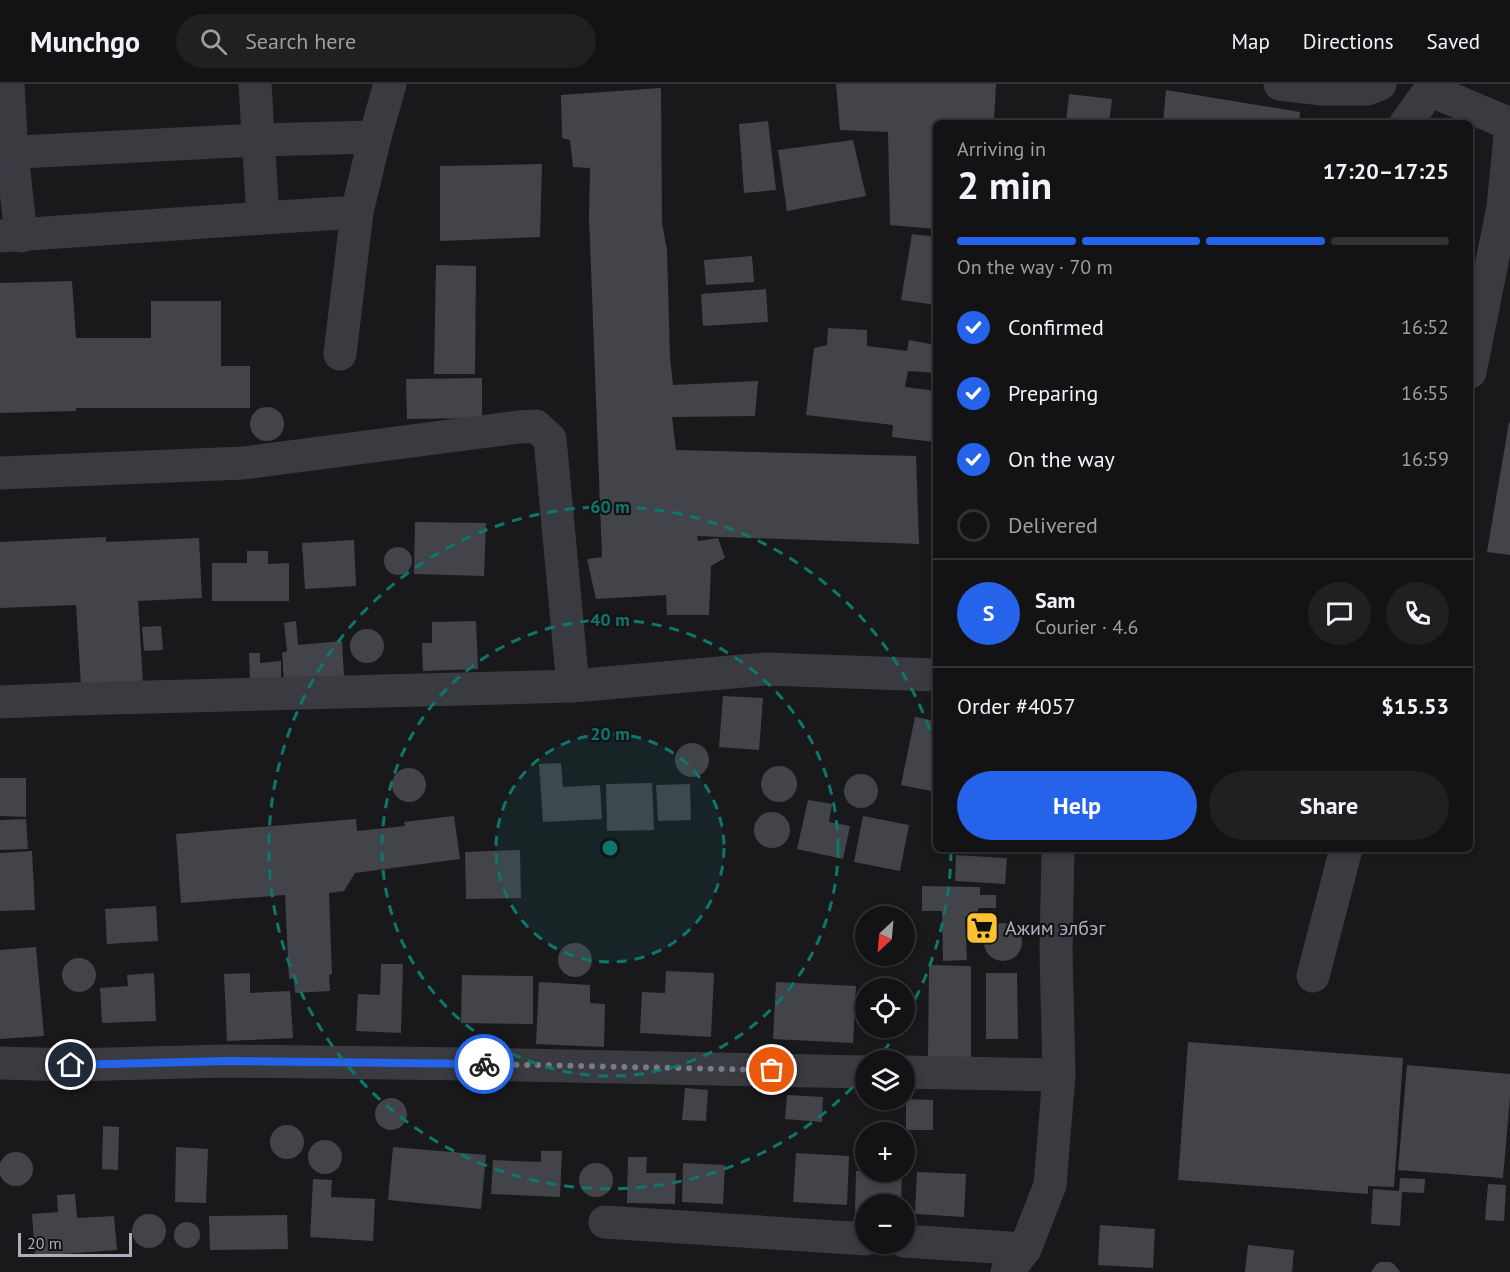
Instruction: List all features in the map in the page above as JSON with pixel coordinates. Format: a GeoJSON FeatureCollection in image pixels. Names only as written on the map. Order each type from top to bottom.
{"type":"FeatureCollection","features":[{"type":"Feature","properties":{"kind":"street"},"geometry":{"type":"LineString","coordinates":[[8,84],[6,153],[11,236],[357,212]]}},
{"type":"Feature","properties":{"kind":"street"},"geometry":{"type":"LineString","coordinates":[[255,84],[263,218]]}},
{"type":"Feature","properties":{"kind":"street"},"geometry":{"type":"LineString","coordinates":[[340,354],[357,212],[390,84]]}},
{"type":"Feature","properties":{"kind":"street"},"geometry":{"type":"LineString","coordinates":[[1280,84],[1322,89],[1367,89],[1380,84]]}},
{"type":"Feature","properties":{"kind":"street"},"geometry":{"type":"LineString","coordinates":[[1408,120],[1431,87],[1510,124]]}},
{"type":"Feature","properties":{"kind":"street"},"geometry":{"type":"LineString","coordinates":[[6,153],[375,136]]}},
{"type":"Feature","properties":{"kind":"street"},"geometry":{"type":"LineString","coordinates":[[1473,357],[1503,207],[1510,136]]}},
{"type":"Feature","properties":{"kind":"street"},"geometry":{"type":"LineString","coordinates":[[0,473],[244,463],[536,426],[550,439],[573,686]]}},
{"type":"Feature","properties":{"kind":"street"},"geometry":{"type":"LineString","coordinates":[[0,702],[573,686],[765,669],[933,675]]}},
{"type":"Feature","properties":{"kind":"street"},"geometry":{"type":"LineString","coordinates":[[915,1243],[1016,1260],[1050,1185],[1059,1075],[1056,951],[1059,852]]}},
{"type":"Feature","properties":{"kind":"street"},"geometry":{"type":"LineString","coordinates":[[1313,976],[1345,852]]}},
{"type":"Feature","properties":{"kind":"street"},"geometry":{"type":"LineString","coordinates":[[0,1063],[71,1065],[225,1061],[855,1072]]}},
{"type":"Feature","properties":{"kind":"street"},"geometry":{"type":"LineString","coordinates":[[915,1072],[1059,1075]]}},
{"type":"Feature","properties":{"kind":"street"},"geometry":{"type":"LineString","coordinates":[[605,1222],[855,1238]]}},
{"type":"Feature","properties":{"kind":"building"},"geometry":{"type":"Polygon","coordinates":[[[836,84],[996,84],[994,120],[933,120],[933,229],[890,225],[888,132],[840,130],[836,84]]]}},
{"type":"Feature","properties":{"kind":"building"},"geometry":{"type":"Polygon","coordinates":[[[661,88],[662,223],[667,250],[673,385],[758,381],[755,416],[672,417],[676,450],[916,456],[919,544],[697,536],[698,541],[718,538],[725,558],[711,566],[709,615],[667,615],[666,595],[596,599],[587,559],[602,557],[589,216],[590,168],[573,167],[570,140],[562,138],[561,95],[661,88]]]}},
{"type":"Feature","properties":{"kind":"building"},"geometry":{"type":"Polygon","coordinates":[[[1166,90],[1300,112],[1299,120],[1163,120],[1166,90]]]}},
{"type":"Feature","properties":{"kind":"building"},"geometry":{"type":"Polygon","coordinates":[[[1069,94],[1112,99],[1109,120],[1066,120],[1069,94]]]}},
{"type":"Feature","properties":{"kind":"building"},"geometry":{"type":"Polygon","coordinates":[[[768,121],[776,190],[744,193],[739,124],[768,121]]]}},
{"type":"Feature","properties":{"kind":"building"},"geometry":{"type":"Polygon","coordinates":[[[853,140],[866,196],[787,211],[778,150],[853,140]]]}},
{"type":"Feature","properties":{"kind":"building"},"geometry":{"type":"Polygon","coordinates":[[[542,164],[540,237],[440,241],[440,166],[542,164]]]}},
{"type":"Feature","properties":{"kind":"building"},"geometry":{"type":"Polygon","coordinates":[[[912,234],[933,237],[933,305],[901,300],[912,234]]]}},
{"type":"Feature","properties":{"kind":"building"},"geometry":{"type":"Polygon","coordinates":[[[752,256],[754,282],[706,285],[704,260],[752,256]]]}},
{"type":"Feature","properties":{"kind":"building"},"geometry":{"type":"Polygon","coordinates":[[[436,265],[476,266],[475,374],[434,374],[436,265]]]}},
{"type":"Feature","properties":{"kind":"building"},"geometry":{"type":"Polygon","coordinates":[[[72,281],[76,338],[151,338],[151,301],[221,301],[221,366],[250,366],[250,408],[76,408],[76,411],[0,413],[0,283],[72,281]]]}},
{"type":"Feature","properties":{"kind":"building"},"geometry":{"type":"Polygon","coordinates":[[[766,289],[768,322],[703,326],[701,294],[766,289]]]}},
{"type":"Feature","properties":{"kind":"building"},"geometry":{"type":"Polygon","coordinates":[[[828,328],[867,330],[867,346],[907,351],[909,340],[933,344],[933,373],[908,371],[905,387],[933,391],[933,442],[892,437],[893,425],[806,415],[814,348],[827,345],[828,328]]]}},
{"type":"Feature","properties":{"kind":"building"},"geometry":{"type":"Polygon","coordinates":[[[482,378],[482,418],[407,419],[406,379],[482,378]]]}},
{"type":"Feature","properties":{"kind":"building"},"geometry":{"type":"Polygon","coordinates":[[[267,407],[279,412],[284,424],[279,436],[267,441],[255,436],[250,424],[255,412],[267,407]]]}},
{"type":"Feature","properties":{"kind":"building"},"geometry":{"type":"Polygon","coordinates":[[[1510,422],[1510,555],[1487,552],[1510,422]]]}},
{"type":"Feature","properties":{"kind":"building"},"geometry":{"type":"Polygon","coordinates":[[[415,522],[486,523],[484,576],[414,574],[415,522]]]}},
{"type":"Feature","properties":{"kind":"building"},"geometry":{"type":"Polygon","coordinates":[[[106,537],[106,542],[199,538],[202,598],[138,601],[143,683],[81,686],[76,605],[0,608],[0,542],[106,537]]]}},
{"type":"Feature","properties":{"kind":"building"},"geometry":{"type":"Polygon","coordinates":[[[354,540],[356,586],[305,589],[302,543],[354,540]]]}},
{"type":"Feature","properties":{"kind":"building"},"geometry":{"type":"Polygon","coordinates":[[[398,547],[408,551],[412,561],[408,571],[398,575],[388,571],[384,561],[388,551],[398,547]]]}},
{"type":"Feature","properties":{"kind":"building"},"geometry":{"type":"Polygon","coordinates":[[[247,551],[268,551],[268,564],[289,563],[289,601],[212,601],[212,563],[247,563],[247,551]]]}},
{"type":"Feature","properties":{"kind":"building"},"geometry":{"type":"Polygon","coordinates":[[[296,621],[298,645],[342,641],[344,676],[284,681],[282,653],[287,651],[284,623],[296,621]]]}},
{"type":"Feature","properties":{"kind":"building"},"geometry":{"type":"Polygon","coordinates":[[[476,621],[478,669],[423,671],[422,643],[432,643],[432,622],[476,621]]]}},
{"type":"Feature","properties":{"kind":"building"},"geometry":{"type":"Polygon","coordinates":[[[161,626],[163,650],[144,651],[142,627],[161,626]]]}},
{"type":"Feature","properties":{"kind":"building"},"geometry":{"type":"Polygon","coordinates":[[[367,629],[379,634],[384,646],[379,658],[367,663],[355,658],[350,646],[355,634],[367,629]]]}},
{"type":"Feature","properties":{"kind":"building"},"geometry":{"type":"Polygon","coordinates":[[[249,653],[260,653],[260,663],[281,661],[281,679],[250,680],[249,653]]]}},
{"type":"Feature","properties":{"kind":"building"},"geometry":{"type":"Polygon","coordinates":[[[723,696],[763,698],[759,750],[719,747],[723,696]]]}},
{"type":"Feature","properties":{"kind":"building"},"geometry":{"type":"Polygon","coordinates":[[[915,717],[933,720],[933,791],[901,785],[915,717]]]}},
{"type":"Feature","properties":{"kind":"building"},"geometry":{"type":"Polygon","coordinates":[[[692,743],[704,748],[709,760],[704,772],[692,777],[680,772],[675,760],[680,748],[692,743]]]}},
{"type":"Feature","properties":{"kind":"building"},"geometry":{"type":"Polygon","coordinates":[[[561,763],[563,787],[600,785],[602,819],[543,822],[539,764],[561,763]]]}},
{"type":"Feature","properties":{"kind":"building"},"geometry":{"type":"Polygon","coordinates":[[[779,766],[791,772],[797,784],[791,796],[779,802],[767,796],[761,784],[767,772],[779,766]]]}},
{"type":"Feature","properties":{"kind":"building"},"geometry":{"type":"Polygon","coordinates":[[[409,768],[421,773],[426,785],[421,797],[409,802],[397,797],[392,785],[397,773],[409,768]]]}},
{"type":"Feature","properties":{"kind":"building"},"geometry":{"type":"Polygon","coordinates":[[[861,774],[873,779],[878,791],[873,803],[861,808],[849,803],[844,791],[849,779],[861,774]]]}},
{"type":"Feature","properties":{"kind":"building"},"geometry":{"type":"Polygon","coordinates":[[[0,778],[26,778],[26,817],[0,816],[0,778]]]}},
{"type":"Feature","properties":{"kind":"building"},"geometry":{"type":"Polygon","coordinates":[[[652,783],[654,830],[607,831],[606,784],[652,783]]]}},
{"type":"Feature","properties":{"kind":"building"},"geometry":{"type":"Polygon","coordinates":[[[690,784],[691,820],[658,821],[656,785],[690,784]]]}},
{"type":"Feature","properties":{"kind":"building"},"geometry":{"type":"Polygon","coordinates":[[[808,800],[832,804],[829,822],[850,826],[843,859],[797,849],[808,800]]]}},
{"type":"Feature","properties":{"kind":"building"},"geometry":{"type":"Polygon","coordinates":[[[772,812],[784,818],[790,830],[784,842],[772,848],[760,842],[754,830],[760,818],[772,812]]]}},
{"type":"Feature","properties":{"kind":"building"},"geometry":{"type":"Polygon","coordinates":[[[454,816],[460,859],[355,873],[344,891],[329,893],[332,974],[329,975],[330,991],[295,993],[294,978],[289,979],[285,895],[181,903],[176,834],[356,819],[357,831],[405,826],[404,822],[454,816]]]}},
{"type":"Feature","properties":{"kind":"building"},"geometry":{"type":"Polygon","coordinates":[[[863,816],[909,825],[900,871],[854,862],[863,816]]]}},
{"type":"Feature","properties":{"kind":"building"},"geometry":{"type":"Polygon","coordinates":[[[26,819],[28,849],[0,850],[0,820],[26,819]]]}},
{"type":"Feature","properties":{"kind":"building"},"geometry":{"type":"Polygon","coordinates":[[[520,850],[521,898],[466,899],[465,852],[520,850]]]}},
{"type":"Feature","properties":{"kind":"building"},"geometry":{"type":"Polygon","coordinates":[[[32,851],[35,910],[0,911],[0,853],[32,851]]]}},
{"type":"Feature","properties":{"kind":"building"},"geometry":{"type":"Polygon","coordinates":[[[956,855],[1007,858],[1005,884],[955,881],[956,855]]]}},
{"type":"Feature","properties":{"kind":"building"},"geometry":{"type":"Polygon","coordinates":[[[922,886],[980,887],[980,895],[996,895],[996,908],[978,908],[978,918],[965,917],[967,960],[943,961],[942,911],[922,911],[922,886]]]}},
{"type":"Feature","properties":{"kind":"building"},"geometry":{"type":"Polygon","coordinates":[[[156,906],[158,941],[107,944],[105,909],[156,906]]]}},
{"type":"Feature","properties":{"kind":"building"},"geometry":{"type":"Polygon","coordinates":[[[1003,923],[1016,929],[1022,942],[1016,955],[1003,961],[990,955],[984,942],[990,929],[1003,923]]]}},
{"type":"Feature","properties":{"kind":"building"},"geometry":{"type":"Polygon","coordinates":[[[575,943],[587,948],[592,960],[587,972],[575,977],[563,972],[558,960],[563,948],[575,943]]]}},
{"type":"Feature","properties":{"kind":"building"},"geometry":{"type":"Polygon","coordinates":[[[36,947],[44,1036],[0,1039],[0,950],[36,947]]]}},
{"type":"Feature","properties":{"kind":"building"},"geometry":{"type":"Polygon","coordinates":[[[79,958],[91,963],[96,975],[91,987],[79,992],[67,987],[62,975],[67,963],[79,958]]]}},
{"type":"Feature","properties":{"kind":"building"},"geometry":{"type":"Polygon","coordinates":[[[381,964],[403,964],[401,1033],[356,1031],[358,994],[380,995],[381,964]]]}},
{"type":"Feature","properties":{"kind":"building"},"geometry":{"type":"Polygon","coordinates":[[[929,965],[971,966],[971,1060],[928,1060],[929,965]]]}},
{"type":"Feature","properties":{"kind":"building"},"geometry":{"type":"Polygon","coordinates":[[[666,971],[714,973],[711,1037],[640,1033],[642,992],[665,993],[666,971]]]}},
{"type":"Feature","properties":{"kind":"building"},"geometry":{"type":"Polygon","coordinates":[[[154,973],[156,1021],[102,1023],[100,988],[128,986],[127,975],[154,973]]]}},
{"type":"Feature","properties":{"kind":"building"},"geometry":{"type":"Polygon","coordinates":[[[250,973],[250,993],[290,991],[293,1038],[227,1041],[224,974],[250,973]]]}},
{"type":"Feature","properties":{"kind":"building"},"geometry":{"type":"Polygon","coordinates":[[[986,973],[1017,973],[1018,1039],[986,1039],[986,973]]]}},
{"type":"Feature","properties":{"kind":"building"},"geometry":{"type":"Polygon","coordinates":[[[462,975],[533,976],[533,1024],[461,1023],[462,975]]]}},
{"type":"Feature","properties":{"kind":"building"},"geometry":{"type":"Polygon","coordinates":[[[539,982],[590,985],[590,1003],[605,1004],[604,1047],[536,1044],[539,982]]]}},
{"type":"Feature","properties":{"kind":"building"},"geometry":{"type":"Polygon","coordinates":[[[776,982],[855,986],[853,1043],[773,1039],[776,982]]]}},
{"type":"Feature","properties":{"kind":"building"},"geometry":{"type":"Polygon","coordinates":[[[1188,1042],[1403,1058],[1394,1187],[1368,1186],[1368,1194],[1178,1180],[1188,1042]]]}},
{"type":"Feature","properties":{"kind":"building"},"geometry":{"type":"Polygon","coordinates":[[[1407,1065],[1510,1074],[1503,1178],[1398,1170],[1407,1065]]]}},
{"type":"Feature","properties":{"kind":"building"},"geometry":{"type":"Polygon","coordinates":[[[685,1088],[708,1090],[706,1121],[682,1120],[685,1088]]]}},
{"type":"Feature","properties":{"kind":"building"},"geometry":{"type":"Polygon","coordinates":[[[787,1095],[823,1097],[822,1122],[785,1119],[787,1095]]]}},
{"type":"Feature","properties":{"kind":"building"},"geometry":{"type":"Polygon","coordinates":[[[391,1098],[403,1102],[407,1114],[403,1126],[391,1130],[379,1126],[375,1114],[379,1102],[391,1098]]]}},
{"type":"Feature","properties":{"kind":"building"},"geometry":{"type":"Polygon","coordinates":[[[915,1099],[933,1100],[933,1130],[915,1130],[915,1122],[906,1122],[906,1110],[915,1110],[915,1099]]]}},
{"type":"Feature","properties":{"kind":"building"},"geometry":{"type":"Polygon","coordinates":[[[287,1125],[299,1130],[304,1142],[299,1154],[287,1159],[275,1154],[270,1142],[275,1130],[287,1125]]]}},
{"type":"Feature","properties":{"kind":"building"},"geometry":{"type":"Polygon","coordinates":[[[103,1126],[119,1127],[118,1170],[102,1169],[103,1126]]]}},
{"type":"Feature","properties":{"kind":"building"},"geometry":{"type":"Polygon","coordinates":[[[325,1140],[337,1145],[342,1157],[337,1169],[325,1174],[313,1169],[308,1157],[313,1145],[325,1140]]]}},
{"type":"Feature","properties":{"kind":"building"},"geometry":{"type":"Polygon","coordinates":[[[176,1147],[208,1149],[206,1203],[175,1202],[176,1147]]]}},
{"type":"Feature","properties":{"kind":"building"},"geometry":{"type":"Polygon","coordinates":[[[393,1147],[486,1155],[481,1209],[388,1200],[393,1147]]]}},
{"type":"Feature","properties":{"kind":"building"},"geometry":{"type":"Polygon","coordinates":[[[541,1151],[562,1151],[560,1197],[491,1194],[493,1160],[541,1162],[541,1151]]]}},
{"type":"Feature","properties":{"kind":"building"},"geometry":{"type":"Polygon","coordinates":[[[16,1152],[28,1157],[33,1169],[28,1181],[16,1186],[4,1181],[-1,1169],[4,1157],[16,1152]]]}},
{"type":"Feature","properties":{"kind":"building"},"geometry":{"type":"Polygon","coordinates":[[[796,1153],[849,1156],[847,1205],[793,1202],[796,1153]]]}},
{"type":"Feature","properties":{"kind":"building"},"geometry":{"type":"Polygon","coordinates":[[[628,1157],[647,1157],[646,1173],[676,1173],[675,1204],[627,1203],[628,1157]]]}},
{"type":"Feature","properties":{"kind":"building"},"geometry":{"type":"Polygon","coordinates":[[[596,1163],[608,1168],[613,1180],[608,1192],[596,1197],[584,1192],[579,1180],[584,1168],[596,1163]]]}},
{"type":"Feature","properties":{"kind":"building"},"geometry":{"type":"Polygon","coordinates":[[[683,1163],[725,1165],[723,1204],[682,1202],[683,1163]]]}},
{"type":"Feature","properties":{"kind":"building"},"geometry":{"type":"Polygon","coordinates":[[[917,1172],[966,1174],[964,1217],[915,1214],[917,1172]]]}},
{"type":"Feature","properties":{"kind":"building"},"geometry":{"type":"Polygon","coordinates":[[[1400,1178],[1425,1179],[1424,1193],[1402,1192],[1400,1226],[1371,1224],[1373,1189],[1399,1191],[1400,1178]]]}},
{"type":"Feature","properties":{"kind":"building"},"geometry":{"type":"Polygon","coordinates":[[[313,1179],[332,1180],[331,1197],[375,1199],[373,1241],[310,1237],[313,1179]]]}},
{"type":"Feature","properties":{"kind":"building"},"geometry":{"type":"Polygon","coordinates":[[[856,1182],[902,1182],[901,1194],[855,1194],[856,1182]]]}},
{"type":"Feature","properties":{"kind":"building"},"geometry":{"type":"Polygon","coordinates":[[[1488,1184],[1506,1185],[1504,1221],[1485,1220],[1488,1184]]]}},
{"type":"Feature","properties":{"kind":"building"},"geometry":{"type":"Polygon","coordinates":[[[75,1194],[77,1218],[114,1216],[117,1250],[35,1256],[32,1214],[58,1212],[57,1195],[75,1194]]]}},
{"type":"Feature","properties":{"kind":"building"},"geometry":{"type":"Polygon","coordinates":[[[149,1214],[161,1219],[166,1231],[161,1243],[149,1248],[137,1243],[132,1231],[137,1219],[149,1214]]]}},
{"type":"Feature","properties":{"kind":"building"},"geometry":{"type":"Polygon","coordinates":[[[287,1215],[288,1249],[210,1250],[209,1216],[287,1215]]]}},
{"type":"Feature","properties":{"kind":"building"},"geometry":{"type":"Polygon","coordinates":[[[187,1222],[196,1226],[200,1235],[196,1244],[187,1248],[178,1244],[174,1235],[178,1226],[187,1222]]]}},
{"type":"Feature","properties":{"kind":"building"},"geometry":{"type":"Polygon","coordinates":[[[1100,1225],[1155,1229],[1153,1268],[1098,1265],[1100,1225]]]}},
{"type":"Feature","properties":{"kind":"building"},"geometry":{"type":"Polygon","coordinates":[[[1248,1245],[1294,1250],[1292,1272],[1245,1272],[1248,1245]]]}},
{"type":"Feature","properties":{"kind":"building"},"geometry":{"type":"Polygon","coordinates":[[[1380,1262],[1394,1264],[1400,1272],[1371,1272],[1380,1262]]]}},
{"type":"Feature","properties":{"kind":"way so far"},"geometry":{"type":"LineString","coordinates":[[484,1064],[772,1070]]}},
{"type":"Feature","properties":{"kind":"place","name":"Ажим элбэг"},"geometry":{"type":"Point","coordinates":[982,928]}},
{"type":"Feature","properties":{"kind":"route"},"geometry":{"type":"LineString","coordinates":[[71,1065],[225,1061],[484,1064]]}}]}
